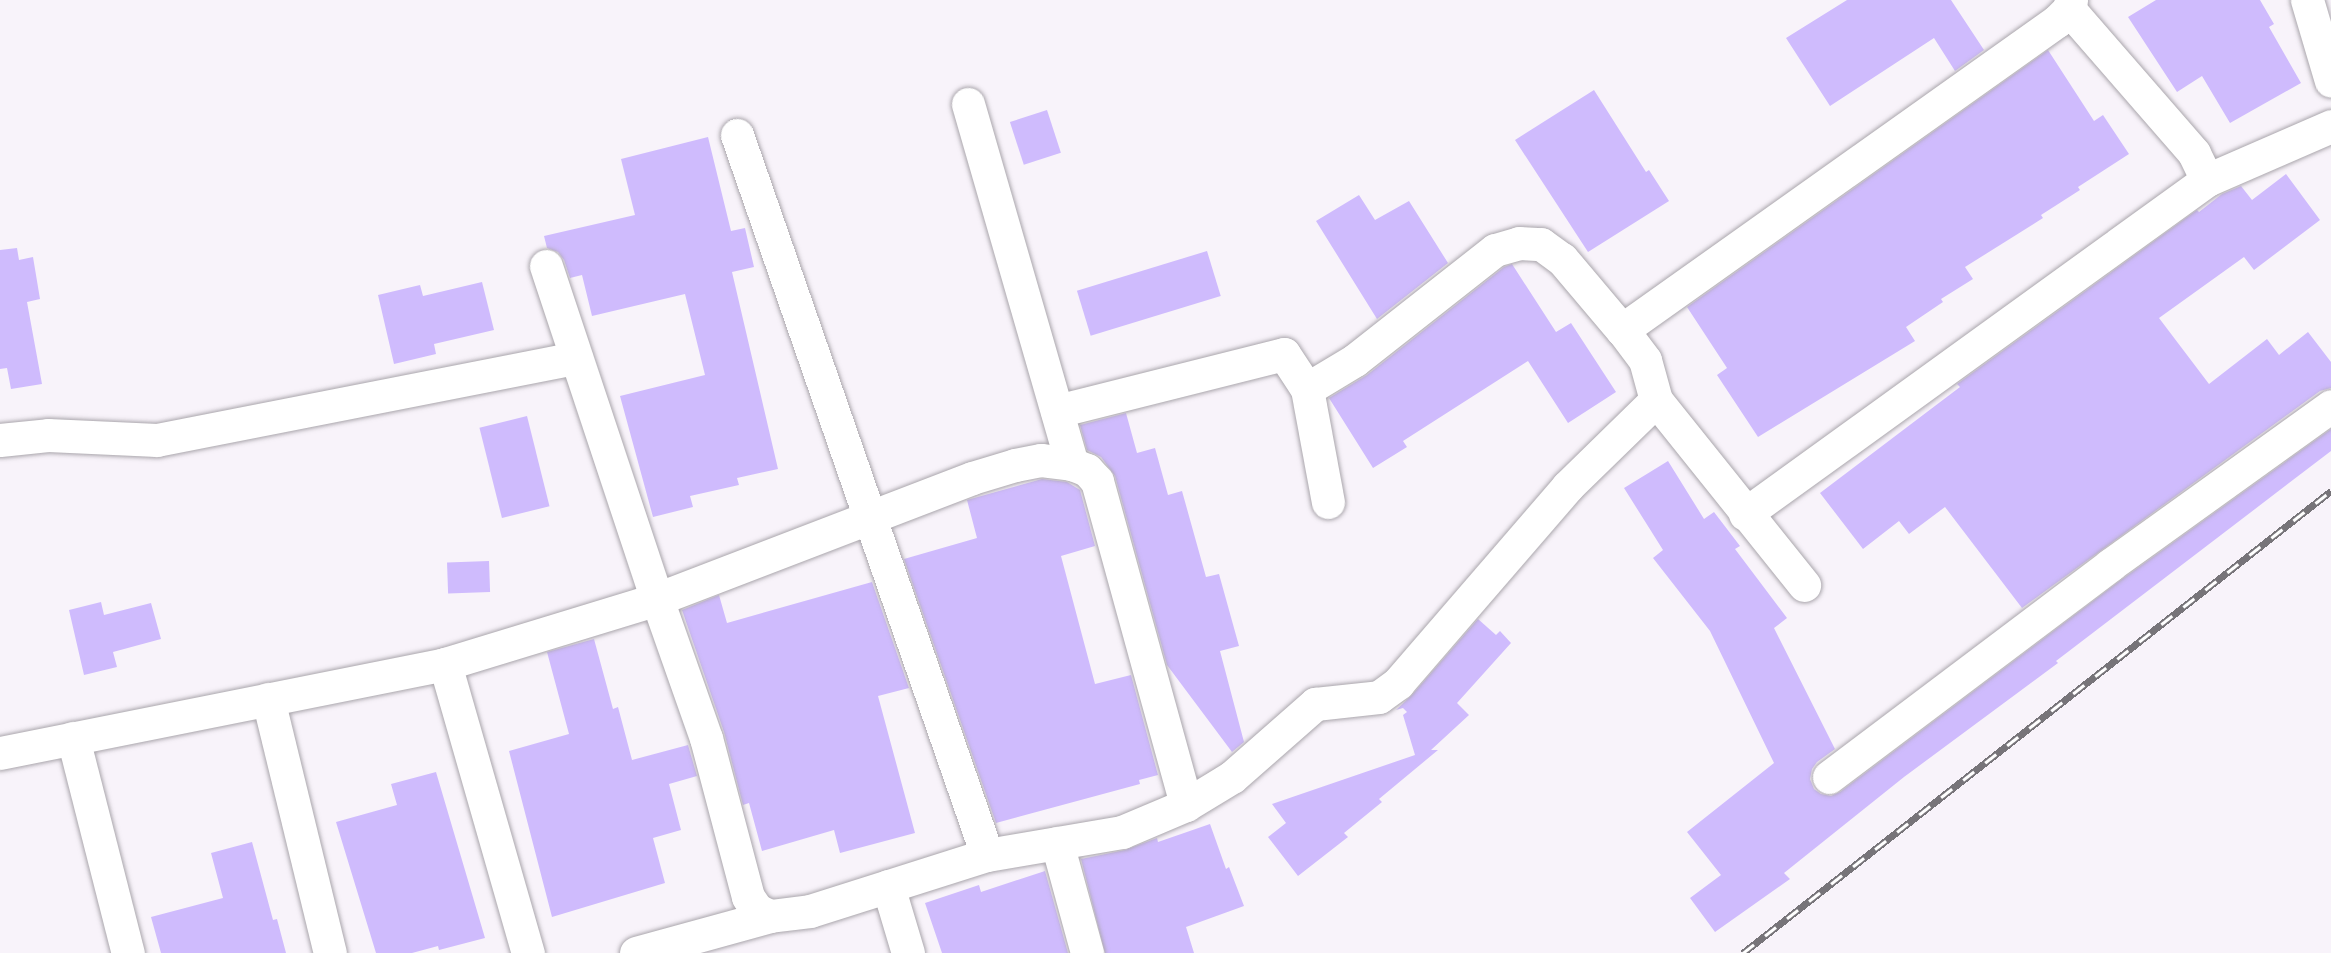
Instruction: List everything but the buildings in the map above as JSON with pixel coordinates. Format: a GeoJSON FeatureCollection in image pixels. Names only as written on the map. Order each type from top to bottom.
{"type":"FeatureCollection","features":[{"type":"Feature","properties":{"kind":"street"},"geometry":{"type":"LineString","coordinates":[[2307,0],[2331,81]]}},
{"type":"Feature","properties":{"kind":"street"},"geometry":{"type":"LineString","coordinates":[[1622,330],[2057,21],[2070,5],[2194,153],[2207,180]]}},
{"type":"Feature","properties":{"kind":"street"},"geometry":{"type":"LineString","coordinates":[[968,104],[1072,464]]}},
{"type":"Feature","properties":{"kind":"street"},"geometry":{"type":"LineString","coordinates":[[1745,514],[2207,180],[2331,126]]}},
{"type":"Feature","properties":{"kind":"street"},"geometry":{"type":"LineString","coordinates":[[736,135],[987,855]]}},
{"type":"Feature","properties":{"kind":"street"},"geometry":{"type":"LineString","coordinates":[[1308,390],[1355,360],[1495,250],[1519,243],[1541,244],[1562,259],[1622,330],[1645,360],[1656,400],[1804,585]]}},
{"type":"Feature","properties":{"kind":"street"},"geometry":{"type":"LineString","coordinates":[[546,266],[706,738],[748,897],[757,910],[770,916]]}},
{"type":"Feature","properties":{"kind":"street"},"geometry":{"type":"LineString","coordinates":[[1057,411],[1284,354],[1308,390],[1328,502]]}},
{"type":"Feature","properties":{"kind":"street"},"geometry":{"type":"LineString","coordinates":[[0,440],[48,435],[157,440],[576,358]]}},
{"type":"Feature","properties":{"kind":"street"},"geometry":{"type":"LineString","coordinates":[[636,953],[707,944],[770,916],[810,910],[987,855],[1122,832],[1186,805],[1232,777],[1315,704],[1379,697],[1398,683],[1567,487],[1656,400]]}},
{"type":"Feature","properties":{"kind":"street"},"geometry":{"type":"LineString","coordinates":[[1828,777],[2110,565],[2331,406]]}},
{"type":"Feature","properties":{"kind":"street"},"geometry":{"type":"LineString","coordinates":[[0,753],[445,664],[657,599],[871,517],[1015,465],[1041,460],[1072,464],[1087,470],[1097,480],[1186,805]]}},
{"type":"Feature","properties":{"kind":"street"},"geometry":{"type":"LineString","coordinates":[[445,664],[528,953]]}},
{"type":"Feature","properties":{"kind":"street"},"geometry":{"type":"LineString","coordinates":[[268,699],[330,953]]}},
{"type":"Feature","properties":{"kind":"street"},"geometry":{"type":"LineString","coordinates":[[73,738],[128,953]]}},
{"type":"Feature","properties":{"kind":"street"},"geometry":{"type":"LineString","coordinates":[[1057,843],[1087,953]]}},
{"type":"Feature","properties":{"kind":"street"},"geometry":{"type":"LineString","coordinates":[[888,886],[908,953]]}},
{"type":"Feature","properties":{"kind":"railway"},"geometry":{"type":"LineString","coordinates":[[1743,953],[2331,491]]}}]}
